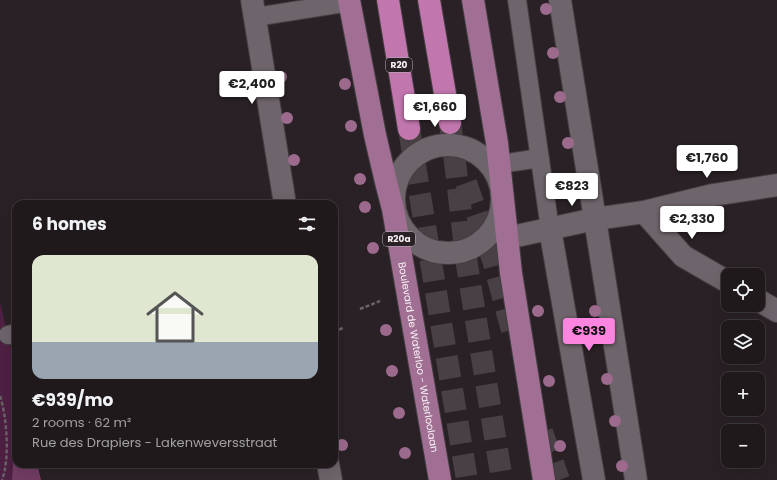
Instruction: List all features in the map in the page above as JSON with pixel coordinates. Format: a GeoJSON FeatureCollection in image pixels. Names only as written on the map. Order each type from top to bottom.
{"type":"FeatureCollection","features":[{"type":"Feature","properties":{"kind":"highway","name":"R20"},"geometry":{"type":"LineString","coordinates":[[388,0],[409,129]]}},
{"type":"Feature","properties":{"kind":"highway"},"geometry":{"type":"LineString","coordinates":[[429,0],[450,123]]}},
{"type":"Feature","properties":{"kind":"main road"},"geometry":{"type":"LineString","coordinates":[[473,0],[500,164],[511,273],[544,480]]}},
{"type":"Feature","properties":{"kind":"main road","name":"Boulevard de Waterloo - Waterloolaan"},"geometry":{"type":"LineString","coordinates":[[350,1],[375,136],[393,209],[440,480]]}},
{"type":"Feature","properties":{"kind":"street"},"geometry":{"type":"LineString","coordinates":[[560,0],[636,480]]}},
{"type":"Feature","properties":{"kind":"street"},"geometry":{"type":"LineString","coordinates":[[253,9],[285,200]]}},
{"type":"Feature","properties":{"kind":"street"},"geometry":{"type":"LineString","coordinates":[[438,145],[460,145],[479,153],[494,169],[502,189],[502,210],[493,230],[478,245],[458,253],[436,253],[416,244],[401,229],[393,209],[394,187],[403,168],[418,153],[438,145]]}},
{"type":"Feature","properties":{"kind":"street"},"geometry":{"type":"LineString","coordinates":[[507,238],[595,219],[644,212],[713,195],[777,185]]}},
{"type":"Feature","properties":{"kind":"street"},"geometry":{"type":"LineString","coordinates":[[644,212],[683,256],[721,278]]}},
{"type":"Feature","properties":{"kind":"street"},"geometry":{"type":"LineString","coordinates":[[550,229],[594,480]]}},
{"type":"Feature","properties":{"kind":"street"},"geometry":{"type":"LineString","coordinates":[[765,304],[777,311]]}},
{"type":"Feature","properties":{"kind":"street"},"geometry":{"type":"LineString","coordinates":[[329,468],[331,480]]}},
{"type":"Feature","properties":{"kind":"lane"},"geometry":{"type":"LineString","coordinates":[[517,0],[550,229]]}},
{"type":"Feature","properties":{"kind":"lane"},"geometry":{"type":"LineString","coordinates":[[253,9],[350,1]]}},
{"type":"Feature","properties":{"kind":"lane"},"geometry":{"type":"LineString","coordinates":[[500,164],[540,158]]}},
{"type":"Feature","properties":{"kind":"path"},"geometry":{"type":"LineString","coordinates":[[360,309],[382,300]]}},
{"type":"Feature","properties":{"kind":"path"},"geometry":{"type":"LineString","coordinates":[[338,331],[344,327]]}},
{"type":"Feature","properties":{"kind":"path"},"geometry":{"type":"LineString","coordinates":[[0,396],[3,406],[7,449],[2,480]]}},
{"type":"Feature","properties":{"kind":"shaded area"},"geometry":{"type":"Polygon","coordinates":[[[0,302],[12,353],[12,468],[38,468],[41,480],[0,480],[0,302]]]}},
{"type":"Feature","properties":{"kind":"shaded area"},"geometry":{"type":"Polygon","coordinates":[[[13,468],[38,468],[41,480],[12,480],[13,468]]]}},
{"type":"Feature","properties":{"kind":"tunnel"},"geometry":{"type":"LineString","coordinates":[[450,123],[467,265],[502,480]]}},
{"type":"Feature","properties":{"kind":"tunnel"},"geometry":{"type":"LineString","coordinates":[[409,129],[467,480]]}},
{"type":"Feature","properties":{"kind":"tunnel"},"geometry":{"type":"LineString","coordinates":[[466,183],[493,260],[514,338]]}},
{"type":"Feature","properties":{"kind":"tunnel"},"geometry":{"type":"LineString","coordinates":[[542,432],[559,480]]}}]}
